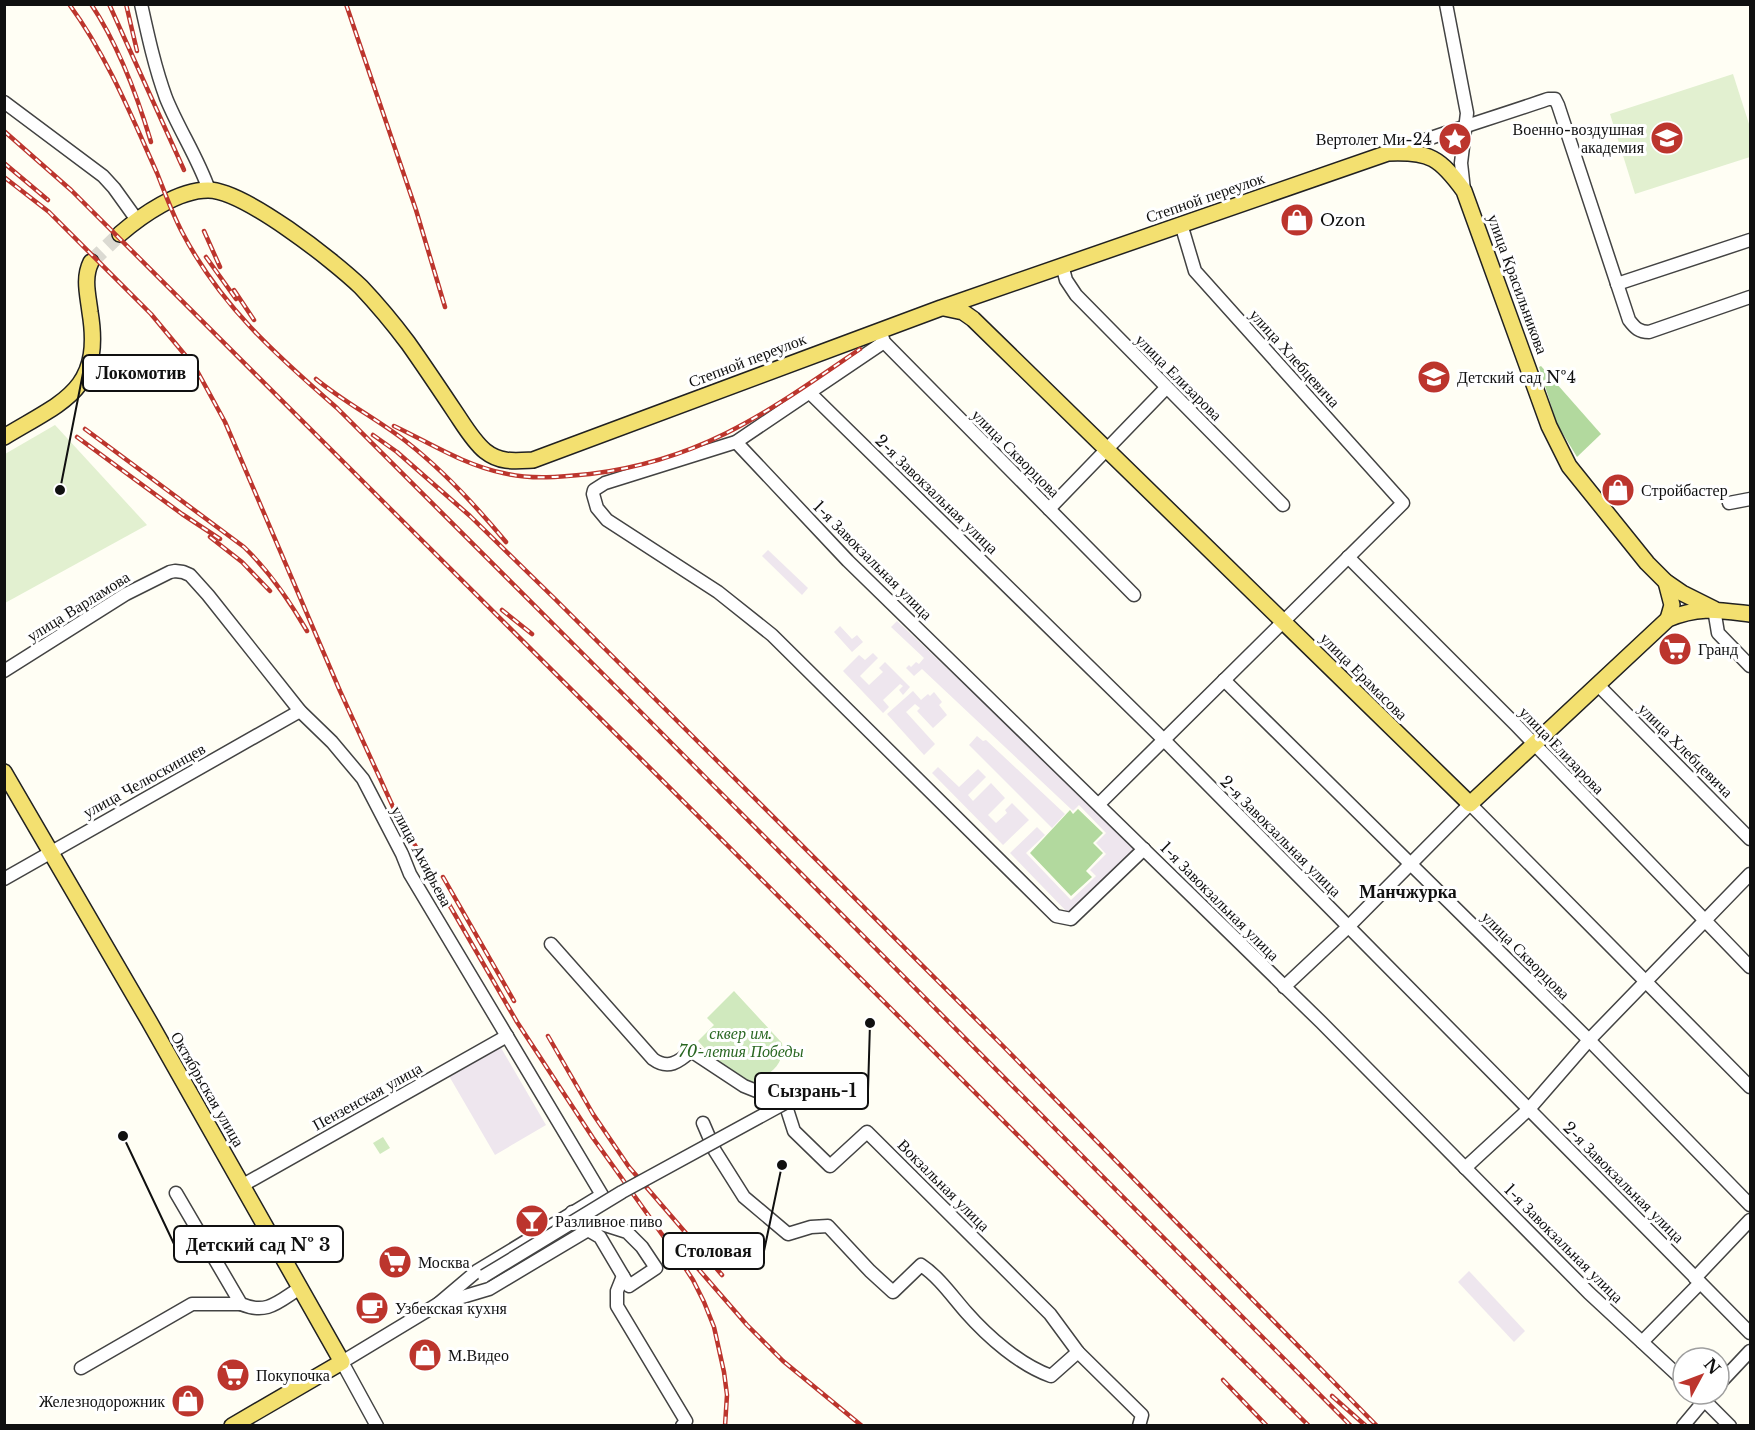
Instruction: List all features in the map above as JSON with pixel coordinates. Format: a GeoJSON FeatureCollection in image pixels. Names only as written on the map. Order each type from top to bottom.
{"type":"FeatureCollection","features":[{"type":"Feature","properties":{"kind":"main road","name":"Степной переулок"},"geometry":{"type":"LineString","coordinates":[[209,190],[229,194],[265,214],[360,286],[386,314],[468,431],[484,450],[497,458],[510,462],[533,460],[882,336],[941,308],[1389,153],[1425,154],[1447,169],[1464,191]]}},
{"type":"Feature","properties":{"kind":"main road"},"geometry":{"type":"LineString","coordinates":[[120,234],[137,220],[166,203],[192,192],[209,190]]}},
{"type":"Feature","properties":{"kind":"main road","name":"улица Красильникова"},"geometry":{"type":"LineString","coordinates":[[1464,191],[1556,443],[1569,466],[1647,563],[1666,582],[1714,609]]}},
{"type":"Feature","properties":{"kind":"main road"},"geometry":{"type":"LineString","coordinates":[[4,437],[56,406],[85,378],[93,356],[94,344],[86,280],[91,262]]}},
{"type":"Feature","properties":{"kind":"main road"},"geometry":{"type":"LineString","coordinates":[[974,319],[971,306],[983,293]]}},
{"type":"Feature","properties":{"kind":"main road","name":"улица Ерамасова"},"geometry":{"type":"LineString","coordinates":[[941,308],[954,309],[974,319],[1470,804]]}},
{"type":"Feature","properties":{"kind":"main road"},"geometry":{"type":"LineString","coordinates":[[1666,582],[1672,605],[1668,619]]}},
{"type":"Feature","properties":{"kind":"main road"},"geometry":{"type":"LineString","coordinates":[[1470,804],[1668,619],[1695,610],[1714,609],[1750,614]]}},
{"type":"Feature","properties":{"kind":"main road","name":"Октябрьская улица"},"geometry":{"type":"LineString","coordinates":[[4,772],[243,1185],[342,1362]]}},
{"type":"Feature","properties":{"kind":"main road"},"geometry":{"type":"LineString","coordinates":[[232,1425],[342,1362]]}},
{"type":"Feature","properties":{"kind":"street"},"geometry":{"type":"LineString","coordinates":[[141,4],[166,98],[201,168],[209,190]]}},
{"type":"Feature","properties":{"kind":"street"},"geometry":{"type":"LineString","coordinates":[[1446,4],[1467,113],[1461,164],[1464,191]]}},
{"type":"Feature","properties":{"kind":"street"},"geometry":{"type":"LineString","coordinates":[[1389,153],[1466,125],[1552,98],[1557,101],[1629,320],[1641,332],[1649,332],[1750,297]]}},
{"type":"Feature","properties":{"kind":"street"},"geometry":{"type":"LineString","coordinates":[[4,102],[103,176],[137,220]]}},
{"type":"Feature","properties":{"kind":"street","name":"улица Хлебцевича"},"geometry":{"type":"LineString","coordinates":[[1182,224],[1196,271],[1403,503],[1348,557]]}},
{"type":"Feature","properties":{"kind":"street"},"geometry":{"type":"LineString","coordinates":[[1617,284],[1750,240]]}},
{"type":"Feature","properties":{"kind":"street","name":"улица Елизарова"},"geometry":{"type":"LineString","coordinates":[[1062,265],[1066,279],[1076,295],[1284,505]]}},
{"type":"Feature","properties":{"kind":"street"},"geometry":{"type":"LineString","coordinates":[[882,336],[810,393],[736,442],[605,483],[594,490],[597,508],[613,525],[718,592],[772,635],[1056,916],[1071,919],[1144,849]]}},
{"type":"Feature","properties":{"kind":"street","name":"улица Скворцова"},"geometry":{"type":"LineString","coordinates":[[882,336],[1134,595]]}},
{"type":"Feature","properties":{"kind":"street"},"geometry":{"type":"LineString","coordinates":[[1049,509],[1166,388]]}},
{"type":"Feature","properties":{"kind":"street","name":"2-я Завокзальная улица"},"geometry":{"type":"LineString","coordinates":[[810,393],[1164,740],[1750,1334]]}},
{"type":"Feature","properties":{"kind":"street","name":"1-я Завокзальная улица"},"geometry":{"type":"LineString","coordinates":[[736,442],[848,561],[1321,1022],[1589,1293],[1671,1369]]}},
{"type":"Feature","properties":{"kind":"street"},"geometry":{"type":"LineString","coordinates":[[1730,503],[1750,499]]}},
{"type":"Feature","properties":{"kind":"street"},"geometry":{"type":"LineString","coordinates":[[1099,804],[1348,557]]}},
{"type":"Feature","properties":{"kind":"street","name":"улица Елизарова"},"geometry":{"type":"LineString","coordinates":[[1348,557],[1533,743],[1750,967]]}},
{"type":"Feature","properties":{"kind":"street","name":"улица Варламова"},"geometry":{"type":"LineString","coordinates":[[4,671],[126,594],[170,572]]}},
{"type":"Feature","properties":{"kind":"street","name":"улица Акифьева"},"geometry":{"type":"LineString","coordinates":[[170,572],[183,572],[196,582],[269,669],[300,711],[332,742],[363,779],[410,874],[602,1195],[572,1212]]}},
{"type":"Feature","properties":{"kind":"street"},"geometry":{"type":"LineString","coordinates":[[1714,609],[1718,633],[1750,666]]}},
{"type":"Feature","properties":{"kind":"street","name":"улица Скворцова"},"geometry":{"type":"LineString","coordinates":[[1224,680],[1589,1040],[1750,1205]]}},
{"type":"Feature","properties":{"kind":"street","name":"улица Хлебцевича"},"geometry":{"type":"LineString","coordinates":[[1597,684],[1750,839]]}},
{"type":"Feature","properties":{"kind":"street","name":"улица Челюскинцев"},"geometry":{"type":"LineString","coordinates":[[4,879],[300,711]]}},
{"type":"Feature","properties":{"kind":"street"},"geometry":{"type":"LineString","coordinates":[[1284,987],[1348,927],[1470,804]]}},
{"type":"Feature","properties":{"kind":"street","name":"улица Ерамасова"},"geometry":{"type":"LineString","coordinates":[[1470,804],[1750,1087]]}},
{"type":"Feature","properties":{"kind":"street"},"geometry":{"type":"LineString","coordinates":[[1465,1168],[1529,1109],[1589,1040],[1750,874]]}},
{"type":"Feature","properties":{"kind":"street"},"geometry":{"type":"LineString","coordinates":[[342,1362],[622,1192],[786,1107],[776,1094],[759,1092],[744,1086],[691,1051],[678,1062],[670,1065],[660,1064],[653,1059],[551,944]]}},
{"type":"Feature","properties":{"kind":"street","name":"Пензенская улица"},"geometry":{"type":"LineString","coordinates":[[243,1185],[507,1036]]}},
{"type":"Feature","properties":{"kind":"street","name":"Вокзальная улица"},"geometry":{"type":"LineString","coordinates":[[786,1107],[794,1131],[830,1166],[867,1132],[1050,1314],[1078,1352],[1142,1414],[1139,1425]]}},
{"type":"Feature","properties":{"kind":"street"},"geometry":{"type":"LineString","coordinates":[[703,1124],[715,1151],[744,1197],[788,1234],[811,1227],[828,1226],[893,1292],[921,1265],[932,1272],[968,1314],[1001,1345],[1038,1371],[1052,1376],[1078,1352]]}},
{"type":"Feature","properties":{"kind":"street"},"geometry":{"type":"LineString","coordinates":[[176,1193],[241,1304]]}},
{"type":"Feature","properties":{"kind":"street"},"geometry":{"type":"LineString","coordinates":[[438,1304],[477,1271],[572,1212],[588,1230],[600,1237],[629,1286],[656,1268],[642,1247],[627,1232],[602,1224],[588,1230],[489,1289],[438,1304]]}},
{"type":"Feature","properties":{"kind":"street"},"geometry":{"type":"LineString","coordinates":[[1642,1342],[1750,1220]]}},
{"type":"Feature","properties":{"kind":"street"},"geometry":{"type":"LineString","coordinates":[[623,1276],[617,1291],[617,1306],[686,1421],[682,1425]]}},
{"type":"Feature","properties":{"kind":"street"},"geometry":{"type":"LineString","coordinates":[[81,1368],[192,1304],[241,1304],[254,1309],[270,1307],[300,1288]]}},
{"type":"Feature","properties":{"kind":"street"},"geometry":{"type":"LineString","coordinates":[[1731,1371],[1750,1351]]}},
{"type":"Feature","properties":{"kind":"street","name":"Октябрьская улица"},"geometry":{"type":"LineString","coordinates":[[342,1362],[377,1425]]}},
{"type":"Feature","properties":{"kind":"street"},"geometry":{"type":"LineString","coordinates":[[1683,1425],[1697,1406]]}},
{"type":"Feature","properties":{"kind":"street"},"geometry":{"type":"LineString","coordinates":[[1713,1406],[1730,1425]]}},
{"type":"Feature","properties":{"kind":"shaded area"},"geometry":{"type":"Polygon","coordinates":[[[768,550],[808,588],[802,595],[762,556],[768,550]]]}},
{"type":"Feature","properties":{"kind":"shaded area"},"geometry":{"type":"Polygon","coordinates":[[[897,621],[1135,848],[1069,914],[1010,853],[1037,827],[1045,835],[1026,853],[1071,900],[1096,876],[1090,870],[1106,854],[1096,843],[1106,833],[1079,805],[1073,811],[922,669],[914,676],[906,668],[916,662],[919,664],[924,658],[891,627],[897,621]]]}},
{"type":"Feature","properties":{"kind":"shaded area"},"geometry":{"type":"Polygon","coordinates":[[[840,626],[852,639],[857,635],[863,642],[852,652],[834,632],[840,626]]]}},
{"type":"Feature","properties":{"kind":"shaded area"},"geometry":{"type":"Polygon","coordinates":[[[873,653],[878,658],[860,676],[869,685],[883,672],[879,668],[885,662],[910,687],[903,695],[899,690],[903,686],[900,684],[883,700],[889,707],[883,713],[843,671],[859,655],[865,660],[873,653]]]}},
{"type":"Feature","properties":{"kind":"shaded area"},"geometry":{"type":"Polygon","coordinates":[[[913,691],[921,700],[934,692],[942,702],[939,705],[947,715],[933,728],[917,711],[920,708],[915,704],[906,712],[935,744],[924,755],[887,714],[913,691]]]}},
{"type":"Feature","properties":{"kind":"shaded area"},"geometry":{"type":"Polygon","coordinates":[[[977,736],[983,741],[986,740],[1065,814],[1052,828],[969,745],[977,736]]]}},
{"type":"Feature","properties":{"kind":"shaded area"},"geometry":{"type":"Polygon","coordinates":[[[938,767],[959,787],[978,769],[986,777],[968,795],[973,801],[991,783],[1005,798],[988,815],[996,823],[1007,813],[1005,810],[1012,803],[1029,820],[1003,845],[932,773],[938,767]]]}},
{"type":"Feature","properties":{"kind":"shaded area"},"geometry":{"type":"Polygon","coordinates":[[[500,1046],[546,1125],[495,1155],[449,1076],[500,1046]]]}},
{"type":"Feature","properties":{"kind":"shaded area"},"geometry":{"type":"Polygon","coordinates":[[[1469,1271],[1525,1331],[1514,1342],[1458,1282],[1469,1271]]]}},
{"type":"Feature","properties":{"kind":"green space"},"geometry":{"type":"Polygon","coordinates":[[[1733,74],[1750,127],[1750,157],[1635,194],[1610,114],[1733,74]]]}},
{"type":"Feature","properties":{"kind":"green space"},"geometry":{"type":"Polygon","coordinates":[[[1541,366],[1601,434],[1577,457],[1557,424],[1539,367],[1541,366]]]}},
{"type":"Feature","properties":{"kind":"green space"},"geometry":{"type":"Polygon","coordinates":[[[55,425],[147,525],[5,603],[5,454],[55,425]]]}},
{"type":"Feature","properties":{"kind":"green space"},"geometry":{"type":"Polygon","coordinates":[[[1078,809],[1103,833],[1093,843],[1103,853],[1086,871],[1092,877],[1071,896],[1030,853],[1070,810],[1073,814],[1078,809]]]}},
{"type":"Feature","properties":{"kind":"green space","name":"сквер им. 70-летия Победы"},"geometry":{"type":"Polygon","coordinates":[[[734,991],[782,1043],[781,1058],[778,1064],[770,1073],[751,1084],[722,1067],[698,1041],[714,1025],[707,1018],[734,991]]]}},
{"type":"Feature","properties":{"kind":"green space"},"geometry":{"type":"Polygon","coordinates":[[[383,1137],[390,1148],[380,1154],[373,1143],[383,1137]]]}},
{"type":"Feature","properties":{"kind":"tunnel"},"geometry":{"type":"LineString","coordinates":[[91,262],[120,234]]}},
{"type":"Feature","properties":{"kind":"railway"},"geometry":{"type":"LineString","coordinates":[[69,4],[95,44],[118,86],[182,232],[214,283],[251,328],[337,408],[1351,1426]]}},
{"type":"Feature","properties":{"kind":"railway"},"geometry":{"type":"LineString","coordinates":[[91,4],[126,71],[151,142]]}},
{"type":"Feature","properties":{"kind":"railway"},"geometry":{"type":"LineString","coordinates":[[109,4],[184,170]]}},
{"type":"Feature","properties":{"kind":"railway"},"geometry":{"type":"LineString","coordinates":[[126,4],[137,51]]}},
{"type":"Feature","properties":{"kind":"railway"},"geometry":{"type":"LineString","coordinates":[[346,4],[416,210],[445,307]]}},
{"type":"Feature","properties":{"kind":"railway"},"geometry":{"type":"LineString","coordinates":[[4,131],[71,190],[1309,1426]]}},
{"type":"Feature","properties":{"kind":"railway"},"geometry":{"type":"LineString","coordinates":[[4,163],[48,200]]}},
{"type":"Feature","properties":{"kind":"railway"},"geometry":{"type":"LineString","coordinates":[[4,177],[49,212],[151,314],[195,367],[225,422],[340,691],[394,809],[517,1022],[593,1138],[693,1280],[714,1327],[724,1372],[727,1395],[725,1426]]}},
{"type":"Feature","properties":{"kind":"railway"},"geometry":{"type":"LineString","coordinates":[[204,231],[220,267]]}},
{"type":"Feature","properties":{"kind":"railway"},"geometry":{"type":"LineString","coordinates":[[206,257],[236,299]]}},
{"type":"Feature","properties":{"kind":"railway"},"geometry":{"type":"LineString","coordinates":[[234,290],[254,320]]}},
{"type":"Feature","properties":{"kind":"railway"},"geometry":{"type":"LineString","coordinates":[[394,426],[461,459],[503,473],[535,477],[590,474],[630,467],[701,445],[764,412],[860,349]]}},
{"type":"Feature","properties":{"kind":"railway"},"geometry":{"type":"LineString","coordinates":[[316,379],[422,454],[460,490],[506,542]]}},
{"type":"Feature","properties":{"kind":"railway"},"geometry":{"type":"LineString","coordinates":[[85,429],[244,547],[278,587],[307,631]]}},
{"type":"Feature","properties":{"kind":"railway"},"geometry":{"type":"LineString","coordinates":[[373,435],[397,452],[470,516],[555,599],[1001,1044],[1377,1426]]}},
{"type":"Feature","properties":{"kind":"railway"},"geometry":{"type":"LineString","coordinates":[[77,437],[220,539]]}},
{"type":"Feature","properties":{"kind":"railway"},"geometry":{"type":"LineString","coordinates":[[210,537],[242,562],[270,591]]}},
{"type":"Feature","properties":{"kind":"railway"},"geometry":{"type":"LineString","coordinates":[[502,610],[532,634]]}},
{"type":"Feature","properties":{"kind":"railway"},"geometry":{"type":"LineString","coordinates":[[443,877],[514,1001]]}},
{"type":"Feature","properties":{"kind":"railway"},"geometry":{"type":"LineString","coordinates":[[548,1036],[593,1114],[629,1167],[722,1275]]}},
{"type":"Feature","properties":{"kind":"railway"},"geometry":{"type":"LineString","coordinates":[[681,1249],[747,1325],[783,1361],[862,1426]]}},
{"type":"Feature","properties":{"kind":"railway"},"geometry":{"type":"LineString","coordinates":[[1223,1380],[1267,1426]]}},
{"type":"Feature","properties":{"kind":"railway"},"geometry":{"type":"LineString","coordinates":[[1332,1396],[1366,1426]]}},
{"type":"Feature","properties":{"kind":"place","name":"Военно-воздушная академия"},"geometry":{"type":"Point","coordinates":[1667,138]}},
{"type":"Feature","properties":{"kind":"place","name":"Вертолет Ми-24"},"geometry":{"type":"Point","coordinates":[1455,139]}},
{"type":"Feature","properties":{"kind":"place","name":"Ozon"},"geometry":{"type":"Point","coordinates":[1297,220]}},
{"type":"Feature","properties":{"kind":"place","name":"Детский сад №4"},"geometry":{"type":"Point","coordinates":[1434,377]}},
{"type":"Feature","properties":{"kind":"place","name":"Локомотив"},"geometry":{"type":"Point","coordinates":[60,490]}},
{"type":"Feature","properties":{"kind":"place","name":"Стройбастер"},"geometry":{"type":"Point","coordinates":[1618,490]}},
{"type":"Feature","properties":{"kind":"place","name":"Гранд"},"geometry":{"type":"Point","coordinates":[1675,649]}},
{"type":"Feature","properties":{"kind":"place","name":"Сызрань-1"},"geometry":{"type":"Point","coordinates":[870,1023]}},
{"type":"Feature","properties":{"kind":"place","name":"Детский сад № 3"},"geometry":{"type":"Point","coordinates":[123,1136]}},
{"type":"Feature","properties":{"kind":"place","name":"Столовая"},"geometry":{"type":"Point","coordinates":[782,1165]}},
{"type":"Feature","properties":{"kind":"place","name":"Разливное пиво"},"geometry":{"type":"Point","coordinates":[532,1221]}},
{"type":"Feature","properties":{"kind":"place","name":"Москва"},"geometry":{"type":"Point","coordinates":[395,1262]}},
{"type":"Feature","properties":{"kind":"place","name":"Узбекская кухня"},"geometry":{"type":"Point","coordinates":[372,1308]}},
{"type":"Feature","properties":{"kind":"place","name":"М.Видео"},"geometry":{"type":"Point","coordinates":[425,1355]}},
{"type":"Feature","properties":{"kind":"place","name":"Покупочка"},"geometry":{"type":"Point","coordinates":[233,1375]}},
{"type":"Feature","properties":{"kind":"place","name":"Железнодорожник"},"geometry":{"type":"Point","coordinates":[188,1401]}},
{"type":"Feature","properties":{"kind":"district","name":"Манчжурка"},"geometry":{"type":"Point","coordinates":[1408,892]}}]}
